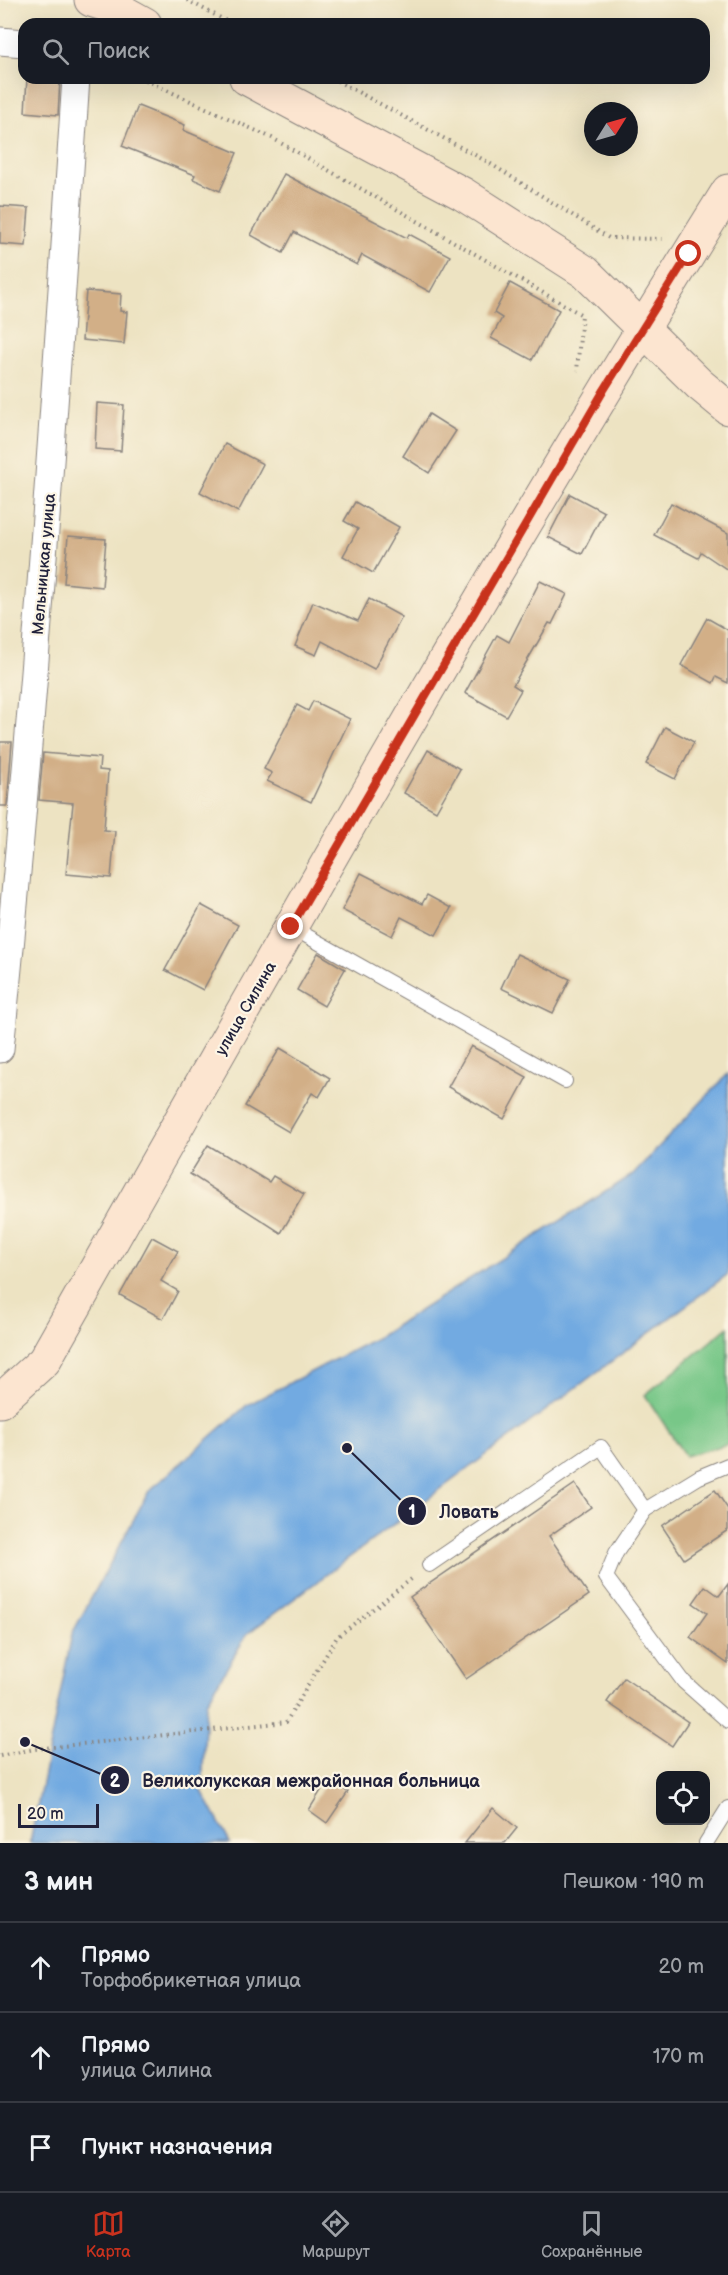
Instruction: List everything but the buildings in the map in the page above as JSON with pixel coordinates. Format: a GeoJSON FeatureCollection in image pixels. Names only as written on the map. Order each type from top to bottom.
{"type":"FeatureCollection","features":[{"type":"Feature","properties":{"kind":"street"},"geometry":{"type":"LineString","coordinates":[[90,0],[116,8],[134,18]]}},
{"type":"Feature","properties":{"kind":"street"},"geometry":{"type":"LineString","coordinates":[[0,40],[18,43]]}},
{"type":"Feature","properties":{"kind":"street","name":"Мельницкая улица"},"geometry":{"type":"LineString","coordinates":[[0,1049],[10,845],[49,504],[76,84]]}},
{"type":"Feature","properties":{"kind":"street"},"geometry":{"type":"LineString","coordinates":[[257,84],[463,194],[585,272],[699,384],[728,408]]}},
{"type":"Feature","properties":{"kind":"street","name":"улица Силина"},"geometry":{"type":"LineString","coordinates":[[0,1401],[44,1361],[291,927],[604,390],[728,191]]}},
{"type":"Feature","properties":{"kind":"lane"},"geometry":{"type":"LineString","coordinates":[[291,927],[565,1081]]}},
{"type":"Feature","properties":{"kind":"lane"},"geometry":{"type":"LineString","coordinates":[[429,1565],[600,1447],[645,1510]]}},
{"type":"Feature","properties":{"kind":"lane"},"geometry":{"type":"LineString","coordinates":[[728,1465],[699,1477],[645,1510],[616,1553],[606,1577],[684,1682],[728,1721]]}},
{"type":"Feature","properties":{"kind":"lane"},"geometry":{"type":"LineString","coordinates":[[706,1843],[728,1808]]}},
{"type":"Feature","properties":{"kind":"path"},"geometry":{"type":"LineString","coordinates":[[187,0],[221,18]]}},
{"type":"Feature","properties":{"kind":"path"},"geometry":{"type":"LineString","coordinates":[[153,84],[272,138],[582,315],[577,370]]}},
{"type":"Feature","properties":{"kind":"path"},"geometry":{"type":"LineString","coordinates":[[343,84],[486,161],[609,238],[667,239]]}},
{"type":"Feature","properties":{"kind":"path"},"geometry":{"type":"LineString","coordinates":[[0,1756],[35,1749],[286,1722],[337,1636],[429,1565]]}},
{"type":"Feature","properties":{"kind":"green space"},"geometry":{"type":"Polygon","coordinates":[[[728,1327],[728,1444],[685,1456],[645,1395],[728,1327]]]}},
{"type":"Feature","properties":{"kind":"water"},"geometry":{"type":"Polygon","coordinates":[[[728,1074],[728,1274],[247,1634],[206,1703],[202,1791],[230,1843],[30,1843],[72,1634],[149,1491],[247,1405],[380,1336],[632,1175],[728,1074]]]}},
{"type":"Feature","properties":{"kind":"place","name":"Ловать"},"geometry":{"type":"Point","coordinates":[347,1448]}},
{"type":"Feature","properties":{"kind":"place","name":"Великолукская межрайонная больница"},"geometry":{"type":"Point","coordinates":[25,1742]}},
{"type":"Feature","properties":{"kind":"route"},"geometry":{"type":"LineString","coordinates":[[291,927],[604,390],[689,254]]}}]}
